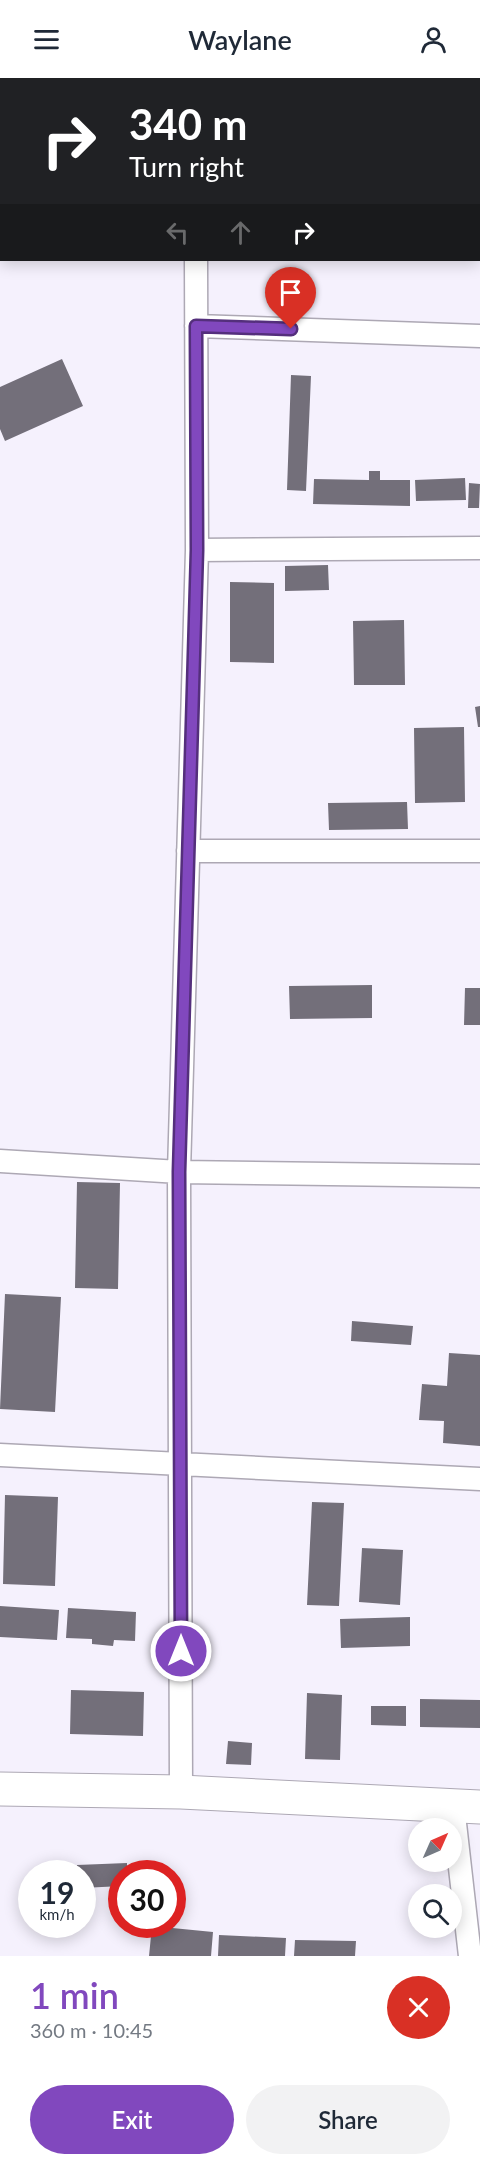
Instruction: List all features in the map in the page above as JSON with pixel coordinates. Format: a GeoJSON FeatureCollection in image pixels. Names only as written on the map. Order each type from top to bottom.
{"type":"FeatureCollection","features":[{"type":"Feature","properties":{"kind":"main road"},"geometry":{"type":"LineString","coordinates":[[0,1789],[181,1792],[466,1806]]}},
{"type":"Feature","properties":{"kind":"street"},"geometry":{"type":"LineString","coordinates":[[181,1792],[179,1172],[197,550],[196,261]]}},
{"type":"Feature","properties":{"kind":"street"},"geometry":{"type":"LineString","coordinates":[[196,326],[480,336]]}},
{"type":"Feature","properties":{"kind":"street"},"geometry":{"type":"LineString","coordinates":[[197,550],[480,548]]}},
{"type":"Feature","properties":{"kind":"street"},"geometry":{"type":"LineString","coordinates":[[188,851],[480,851]]}},
{"type":"Feature","properties":{"kind":"street"},"geometry":{"type":"LineString","coordinates":[[0,1161],[179,1172],[480,1176]]}},
{"type":"Feature","properties":{"kind":"street"},"geometry":{"type":"LineString","coordinates":[[0,1455],[480,1479]]}},
{"type":"Feature","properties":{"kind":"street"},"geometry":{"type":"LineString","coordinates":[[466,1806],[470,1956]]}},
{"type":"Feature","properties":{"kind":"building"},"geometry":{"type":"Polygon","coordinates":[[[62,359],[83,406],[5,441],[0,429],[0,387],[62,359]]]}},
{"type":"Feature","properties":{"kind":"building"},"geometry":{"type":"Polygon","coordinates":[[[291,375],[311,376],[306,491],[287,490],[291,375]]]}},
{"type":"Feature","properties":{"kind":"building"},"geometry":{"type":"Polygon","coordinates":[[[369,471],[380,471],[380,480],[410,480],[410,506],[313,504],[314,479],[369,480],[369,471]]]}},
{"type":"Feature","properties":{"kind":"building"},"geometry":{"type":"Polygon","coordinates":[[[465,478],[466,500],[416,501],[415,480],[465,478]]]}},
{"type":"Feature","properties":{"kind":"building"},"geometry":{"type":"Polygon","coordinates":[[[469,483],[480,484],[479,508],[468,508],[469,483]]]}},
{"type":"Feature","properties":{"kind":"building"},"geometry":{"type":"Polygon","coordinates":[[[328,565],[329,590],[285,591],[285,566],[328,565]]]}},
{"type":"Feature","properties":{"kind":"building"},"geometry":{"type":"Polygon","coordinates":[[[230,582],[274,583],[274,663],[230,662],[230,582]]]}},
{"type":"Feature","properties":{"kind":"building"},"geometry":{"type":"Polygon","coordinates":[[[404,620],[405,685],[354,685],[353,621],[404,620]]]}},
{"type":"Feature","properties":{"kind":"building"},"geometry":{"type":"Polygon","coordinates":[[[480,706],[480,727],[478,727],[475,707],[480,706]]]}},
{"type":"Feature","properties":{"kind":"building"},"geometry":{"type":"Polygon","coordinates":[[[464,727],[465,802],[415,803],[414,728],[464,727]]]}},
{"type":"Feature","properties":{"kind":"building"},"geometry":{"type":"Polygon","coordinates":[[[407,802],[408,829],[329,830],[328,803],[407,802]]]}},
{"type":"Feature","properties":{"kind":"building"},"geometry":{"type":"Polygon","coordinates":[[[372,985],[372,1018],[290,1019],[289,986],[372,985]]]}},
{"type":"Feature","properties":{"kind":"building"},"geometry":{"type":"Polygon","coordinates":[[[465,988],[480,988],[480,1025],[464,1025],[465,988]]]}},
{"type":"Feature","properties":{"kind":"building"},"geometry":{"type":"Polygon","coordinates":[[[77,1182],[120,1183],[118,1289],[75,1288],[77,1182]]]}},
{"type":"Feature","properties":{"kind":"building"},"geometry":{"type":"Polygon","coordinates":[[[5,1294],[61,1297],[55,1412],[0,1409],[5,1294]]]}},
{"type":"Feature","properties":{"kind":"building"},"geometry":{"type":"Polygon","coordinates":[[[352,1321],[413,1326],[411,1345],[351,1341],[352,1321]]]}},
{"type":"Feature","properties":{"kind":"building"},"geometry":{"type":"Polygon","coordinates":[[[449,1353],[480,1355],[480,1446],[443,1443],[444,1421],[419,1420],[422,1384],[447,1386],[449,1353]]]}},
{"type":"Feature","properties":{"kind":"building"},"geometry":{"type":"Polygon","coordinates":[[[5,1495],[58,1497],[55,1586],[3,1584],[5,1495]]]}},
{"type":"Feature","properties":{"kind":"building"},"geometry":{"type":"Polygon","coordinates":[[[312,1502],[344,1503],[339,1606],[307,1605],[312,1502]]]}},
{"type":"Feature","properties":{"kind":"building"},"geometry":{"type":"Polygon","coordinates":[[[362,1548],[403,1550],[400,1605],[359,1602],[362,1548]]]}},
{"type":"Feature","properties":{"kind":"building"},"geometry":{"type":"Polygon","coordinates":[[[0,1606],[59,1610],[57,1640],[0,1637],[0,1606]]]}},
{"type":"Feature","properties":{"kind":"building"},"geometry":{"type":"Polygon","coordinates":[[[68,1608],[136,1612],[135,1641],[114,1640],[113,1646],[92,1644],[92,1639],[66,1638],[68,1608]]]}},
{"type":"Feature","properties":{"kind":"building"},"geometry":{"type":"Polygon","coordinates":[[[410,1617],[410,1646],[341,1648],[340,1619],[410,1617]]]}},
{"type":"Feature","properties":{"kind":"building"},"geometry":{"type":"Polygon","coordinates":[[[71,1690],[144,1692],[143,1736],[70,1734],[71,1690]]]}},
{"type":"Feature","properties":{"kind":"building"},"geometry":{"type":"Polygon","coordinates":[[[307,1693],[342,1695],[340,1760],[305,1759],[307,1693]]]}},
{"type":"Feature","properties":{"kind":"building"},"geometry":{"type":"Polygon","coordinates":[[[420,1699],[480,1700],[480,1728],[420,1727],[420,1699]]]}},
{"type":"Feature","properties":{"kind":"building"},"geometry":{"type":"Polygon","coordinates":[[[371,1706],[406,1706],[406,1726],[371,1725],[371,1706]]]}},
{"type":"Feature","properties":{"kind":"building"},"geometry":{"type":"Polygon","coordinates":[[[228,1741],[252,1743],[251,1765],[226,1764],[228,1741]]]}},
{"type":"Feature","properties":{"kind":"building"},"geometry":{"type":"Polygon","coordinates":[[[96,1864],[108,1864],[108,1887],[96,1887],[96,1864]]]}},
{"type":"Feature","properties":{"kind":"building"},"geometry":{"type":"Polygon","coordinates":[[[186,1929],[213,1932],[211,1956],[149,1956],[151,1938],[186,1938],[186,1929]]]}},
{"type":"Feature","properties":{"kind":"building"},"geometry":{"type":"Polygon","coordinates":[[[219,1935],[286,1938],[285,1956],[218,1956],[219,1935]]]}},
{"type":"Feature","properties":{"kind":"building"},"geometry":{"type":"Polygon","coordinates":[[[295,1940],[356,1941],[355,1956],[294,1956],[295,1940]]]}},
{"type":"Feature","properties":{"kind":"route"},"geometry":{"type":"LineString","coordinates":[[181,1651],[179,1172],[197,550],[196,326],[291,329]]}}]}
